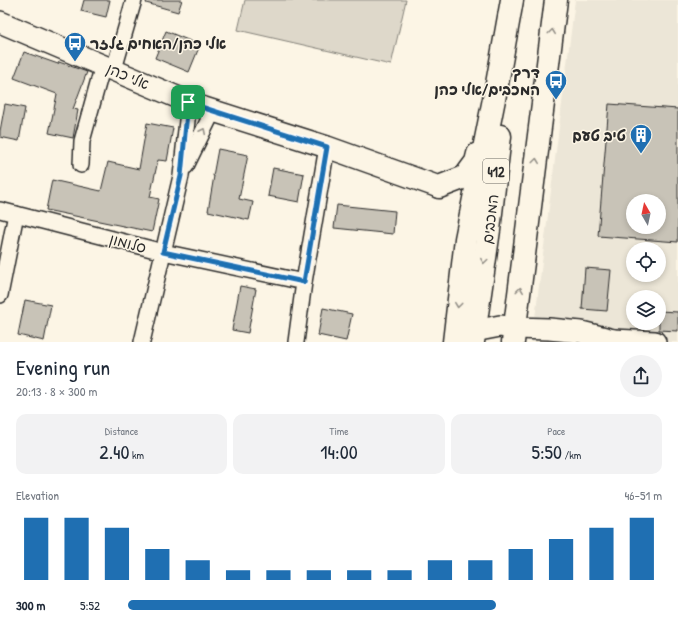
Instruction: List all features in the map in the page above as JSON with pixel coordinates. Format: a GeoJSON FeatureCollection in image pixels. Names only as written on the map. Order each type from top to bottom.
{"type":"FeatureCollection","features":[{"type":"Feature","properties":{"kind":"main road","name":"412"},"geometry":{"type":"LineString","coordinates":[[454,342],[466,238],[512,0]]}},
{"type":"Feature","properties":{"kind":"main road","name":"המכבים"},"geometry":{"type":"LineString","coordinates":[[473,337],[489,230],[516,0]]}},
{"type":"Feature","properties":{"kind":"main road"},"geometry":{"type":"LineString","coordinates":[[514,337],[556,0]]}},
{"type":"Feature","properties":{"kind":"main road"},"geometry":{"type":"LineString","coordinates":[[440,188],[465,177],[476,162],[493,102]]}},
{"type":"Feature","properties":{"kind":"main road"},"geometry":{"type":"LineString","coordinates":[[440,188],[452,194],[462,205],[467,217],[466,238]]}},
{"type":"Feature","properties":{"kind":"street"},"geometry":{"type":"LineString","coordinates":[[81,165],[82,141],[134,0]]}},
{"type":"Feature","properties":{"kind":"street","name":"אלי כהן"},"geometry":{"type":"LineString","coordinates":[[0,22],[109,67],[188,102],[327,147],[440,188]]}},
{"type":"Feature","properties":{"kind":"street"},"geometry":{"type":"LineString","coordinates":[[142,342],[181,176],[188,102]]}},
{"type":"Feature","properties":{"kind":"street"},"geometry":{"type":"LineString","coordinates":[[181,176],[213,110]]}},
{"type":"Feature","properties":{"kind":"street"},"geometry":{"type":"LineString","coordinates":[[296,342],[304,282],[327,147]]}},
{"type":"Feature","properties":{"kind":"street","name":"סלומון"},"geometry":{"type":"LineString","coordinates":[[0,210],[163,252],[304,282]]}},
{"type":"Feature","properties":{"kind":"street"},"geometry":{"type":"LineString","coordinates":[[0,295],[16,214]]}},
{"type":"Feature","properties":{"kind":"street"},"geometry":{"type":"LineString","coordinates":[[514,337],[549,329],[581,332],[613,340]]}},
{"type":"Feature","properties":{"kind":"street"},"geometry":{"type":"LineString","coordinates":[[473,337],[514,337],[576,342]]}},
{"type":"Feature","properties":{"kind":"street"},"geometry":{"type":"LineString","coordinates":[[584,342],[613,340],[655,342]]}},
{"type":"Feature","properties":{"kind":"shaded area"},"geometry":{"type":"Polygon","coordinates":[[[245,0],[406,0],[391,65],[238,30],[245,0]]]}},
{"type":"Feature","properties":{"kind":"shaded area"},"geometry":{"type":"Polygon","coordinates":[[[575,0],[678,0],[678,342],[532,342],[575,0]]]}},
{"type":"Feature","properties":{"kind":"building"},"geometry":{"type":"Polygon","coordinates":[[[84,0],[110,0],[106,17],[81,11],[84,0]]]}},
{"type":"Feature","properties":{"kind":"building"},"geometry":{"type":"Polygon","coordinates":[[[147,0],[182,0],[178,12],[146,3],[147,0]]]}},
{"type":"Feature","properties":{"kind":"building"},"geometry":{"type":"Polygon","coordinates":[[[166,31],[200,45],[189,72],[155,58],[166,31]]]}},
{"type":"Feature","properties":{"kind":"building"},"geometry":{"type":"Polygon","coordinates":[[[24,52],[87,72],[73,109],[78,110],[73,138],[49,133],[57,94],[14,78],[24,52]]]}},
{"type":"Feature","properties":{"kind":"building"},"geometry":{"type":"Polygon","coordinates":[[[5,104],[25,108],[19,141],[0,137],[5,104]]]}},
{"type":"Feature","properties":{"kind":"building","name":"טיב טעם"},"geometry":{"type":"Polygon","coordinates":[[[609,104],[678,109],[678,242],[598,236],[609,104]]]}},
{"type":"Feature","properties":{"kind":"building"},"geometry":{"type":"Polygon","coordinates":[[[147,123],[173,128],[167,161],[158,160],[150,197],[159,199],[152,232],[46,210],[52,180],[101,191],[108,162],[139,169],[147,123]]]}},
{"type":"Feature","properties":{"kind":"building"},"geometry":{"type":"Polygon","coordinates":[[[218,149],[248,155],[239,199],[253,202],[249,220],[208,211],[218,149]]]}},
{"type":"Feature","properties":{"kind":"building"},"geometry":{"type":"Polygon","coordinates":[[[273,168],[304,174],[299,202],[268,196],[273,168]]]}},
{"type":"Feature","properties":{"kind":"building"},"geometry":{"type":"Polygon","coordinates":[[[337,205],[395,211],[393,234],[334,228],[337,205]]]}},
{"type":"Feature","properties":{"kind":"building"},"geometry":{"type":"Polygon","coordinates":[[[585,268],[611,270],[607,311],[582,309],[585,268]]]}},
{"type":"Feature","properties":{"kind":"building"},"geometry":{"type":"Polygon","coordinates":[[[240,286],[256,289],[248,333],[232,330],[240,286]]]}},
{"type":"Feature","properties":{"kind":"building"},"geometry":{"type":"Polygon","coordinates":[[[25,300],[51,305],[44,341],[18,335],[25,300]]]}},
{"type":"Feature","properties":{"kind":"building"},"geometry":{"type":"Polygon","coordinates":[[[323,308],[352,314],[346,341],[318,335],[323,308]]]}},
{"type":"Feature","properties":{"kind":"building"},"geometry":{"type":"Polygon","coordinates":[[[666,311],[678,312],[678,331],[659,330],[666,330],[666,311]]]}},
{"type":"Feature","properties":{"kind":"place","name":"אלי כהן/האחים גלזר"},"geometry":{"type":"Point","coordinates":[75,62]}},
{"type":"Feature","properties":{"kind":"place","name":"דרך המכבים/אלי כהן"},"geometry":{"type":"Point","coordinates":[556,100]}},
{"type":"Feature","properties":{"kind":"place","name":"טיב טעם"},"geometry":{"type":"Point","coordinates":[641,154]}},
{"type":"Feature","properties":{"kind":"route"},"geometry":{"type":"LineString","coordinates":[[188,102],[327,147],[304,282],[163,252],[181,176],[188,102]]}}]}
